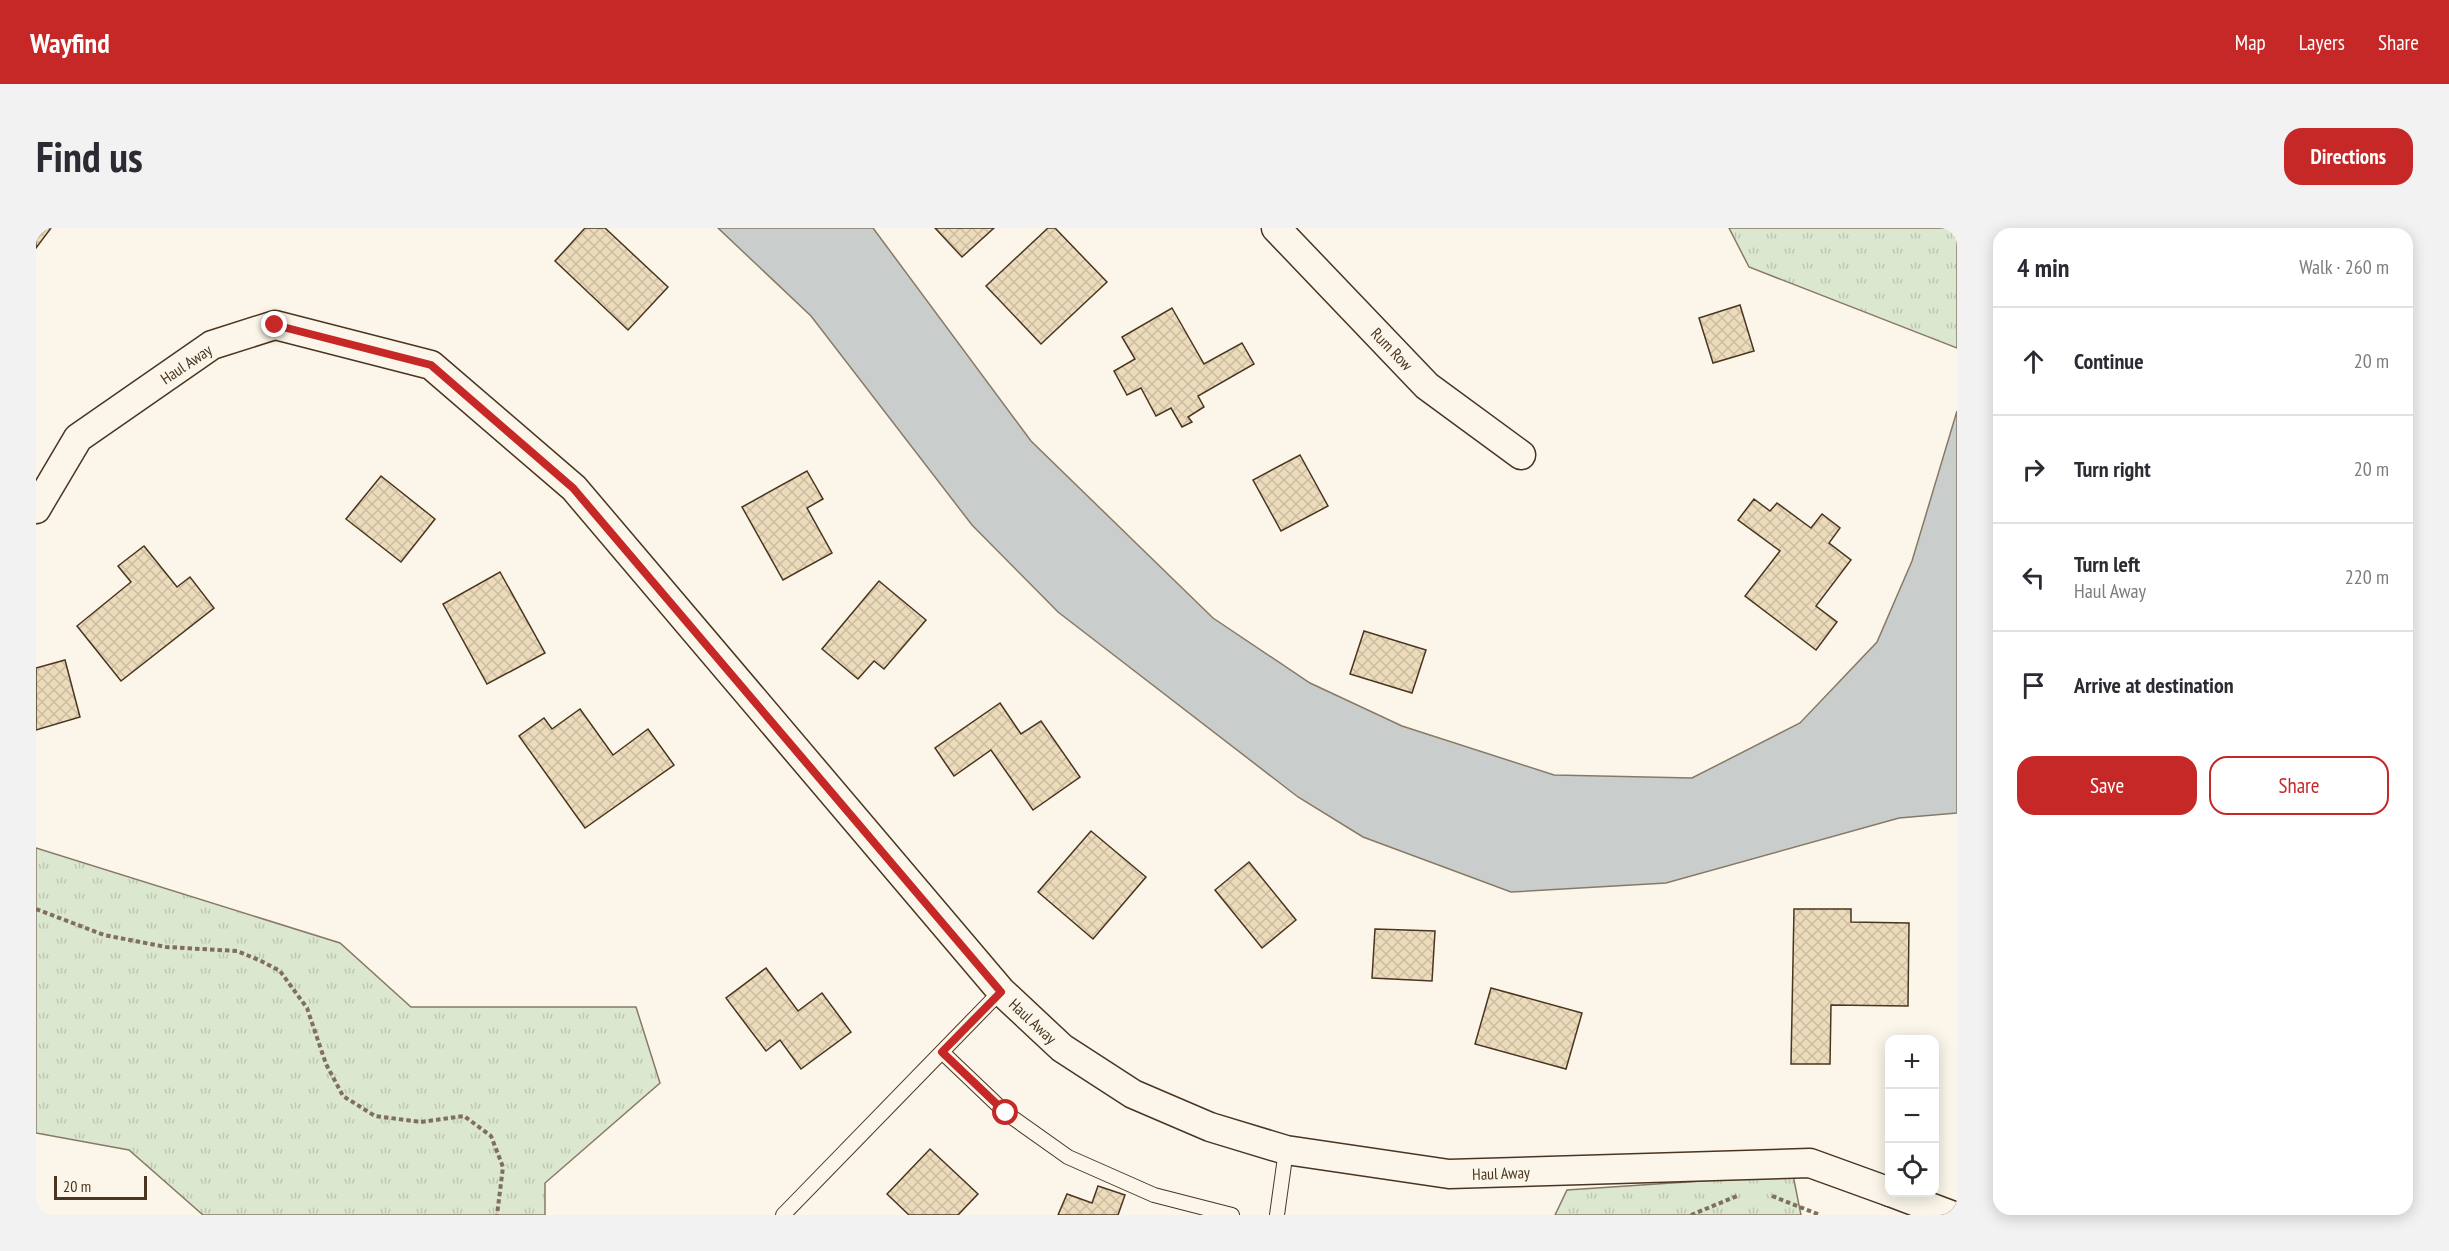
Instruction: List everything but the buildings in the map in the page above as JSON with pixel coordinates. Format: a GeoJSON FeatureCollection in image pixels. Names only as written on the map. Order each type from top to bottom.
{"type":"FeatureCollection","features":[{"type":"Feature","properties":{"kind":"street","name":"Rum Row"},"geometry":{"type":"LineString","coordinates":[[1276,228],[1427,386],[1521,455]]}},
{"type":"Feature","properties":{"kind":"street","name":"Haul Away"},"geometry":{"type":"LineString","coordinates":[[36,509],[78,438],[212,345],[275,325],[431,365],[573,488],[1001,992],[1062,1048],[1133,1094],[1210,1127],[1286,1150],[1449,1174],[1809,1163],[1885,1190]]}},
{"type":"Feature","properties":{"kind":"street","name":"Haul Away"},"geometry":{"type":"LineString","coordinates":[[1903,1197],[1951,1215]]}},
{"type":"Feature","properties":{"kind":"lane"},"geometry":{"type":"LineString","coordinates":[[783,1215],[1001,992]]}},
{"type":"Feature","properties":{"kind":"lane"},"geometry":{"type":"LineString","coordinates":[[942,1052],[1006,1113],[1068,1157],[1154,1195],[1232,1215]]}},
{"type":"Feature","properties":{"kind":"lane"},"geometry":{"type":"LineString","coordinates":[[1276,1215],[1286,1150]]}},
{"type":"Feature","properties":{"kind":"path"},"geometry":{"type":"LineString","coordinates":[[36,909],[104,935],[166,947],[237,951],[280,971],[307,1008],[326,1064],[343,1096],[375,1116],[421,1122],[464,1116],[491,1136],[504,1167],[497,1215]]}},
{"type":"Feature","properties":{"kind":"path"},"geometry":{"type":"LineString","coordinates":[[1691,1215],[1744,1193]]}},
{"type":"Feature","properties":{"kind":"path"},"geometry":{"type":"LineString","coordinates":[[1766,1193],[1820,1215]]}},
{"type":"Feature","properties":{"kind":"green space"},"geometry":{"type":"Polygon","coordinates":[[[1729,228],[1957,228],[1957,348],[1749,267],[1729,228]]]}},
{"type":"Feature","properties":{"kind":"green space"},"geometry":{"type":"Polygon","coordinates":[[[36,848],[340,943],[411,1007],[636,1007],[660,1083],[545,1183],[545,1215],[203,1215],[129,1150],[36,1133],[36,848]]]}},
{"type":"Feature","properties":{"kind":"green space"},"geometry":{"type":"Polygon","coordinates":[[[1793,1175],[1801,1215],[1555,1215],[1567,1190],[1793,1175]]]}},
{"type":"Feature","properties":{"kind":"shaded area"},"geometry":{"type":"Polygon","coordinates":[[[718,228],[873,228],[1031,441],[1213,618],[1310,683],[1402,726],[1554,775],[1692,778],[1800,723],[1877,642],[1912,561],[1957,411],[1957,813],[1899,818],[1666,883],[1511,892],[1363,837],[1298,797],[1058,612],[972,525],[811,316],[718,228]]]}},
{"type":"Feature","properties":{"kind":"route"},"geometry":{"type":"LineString","coordinates":[[275,325],[431,365],[573,488],[1001,992],[942,1052],[1006,1113]]}}]}
